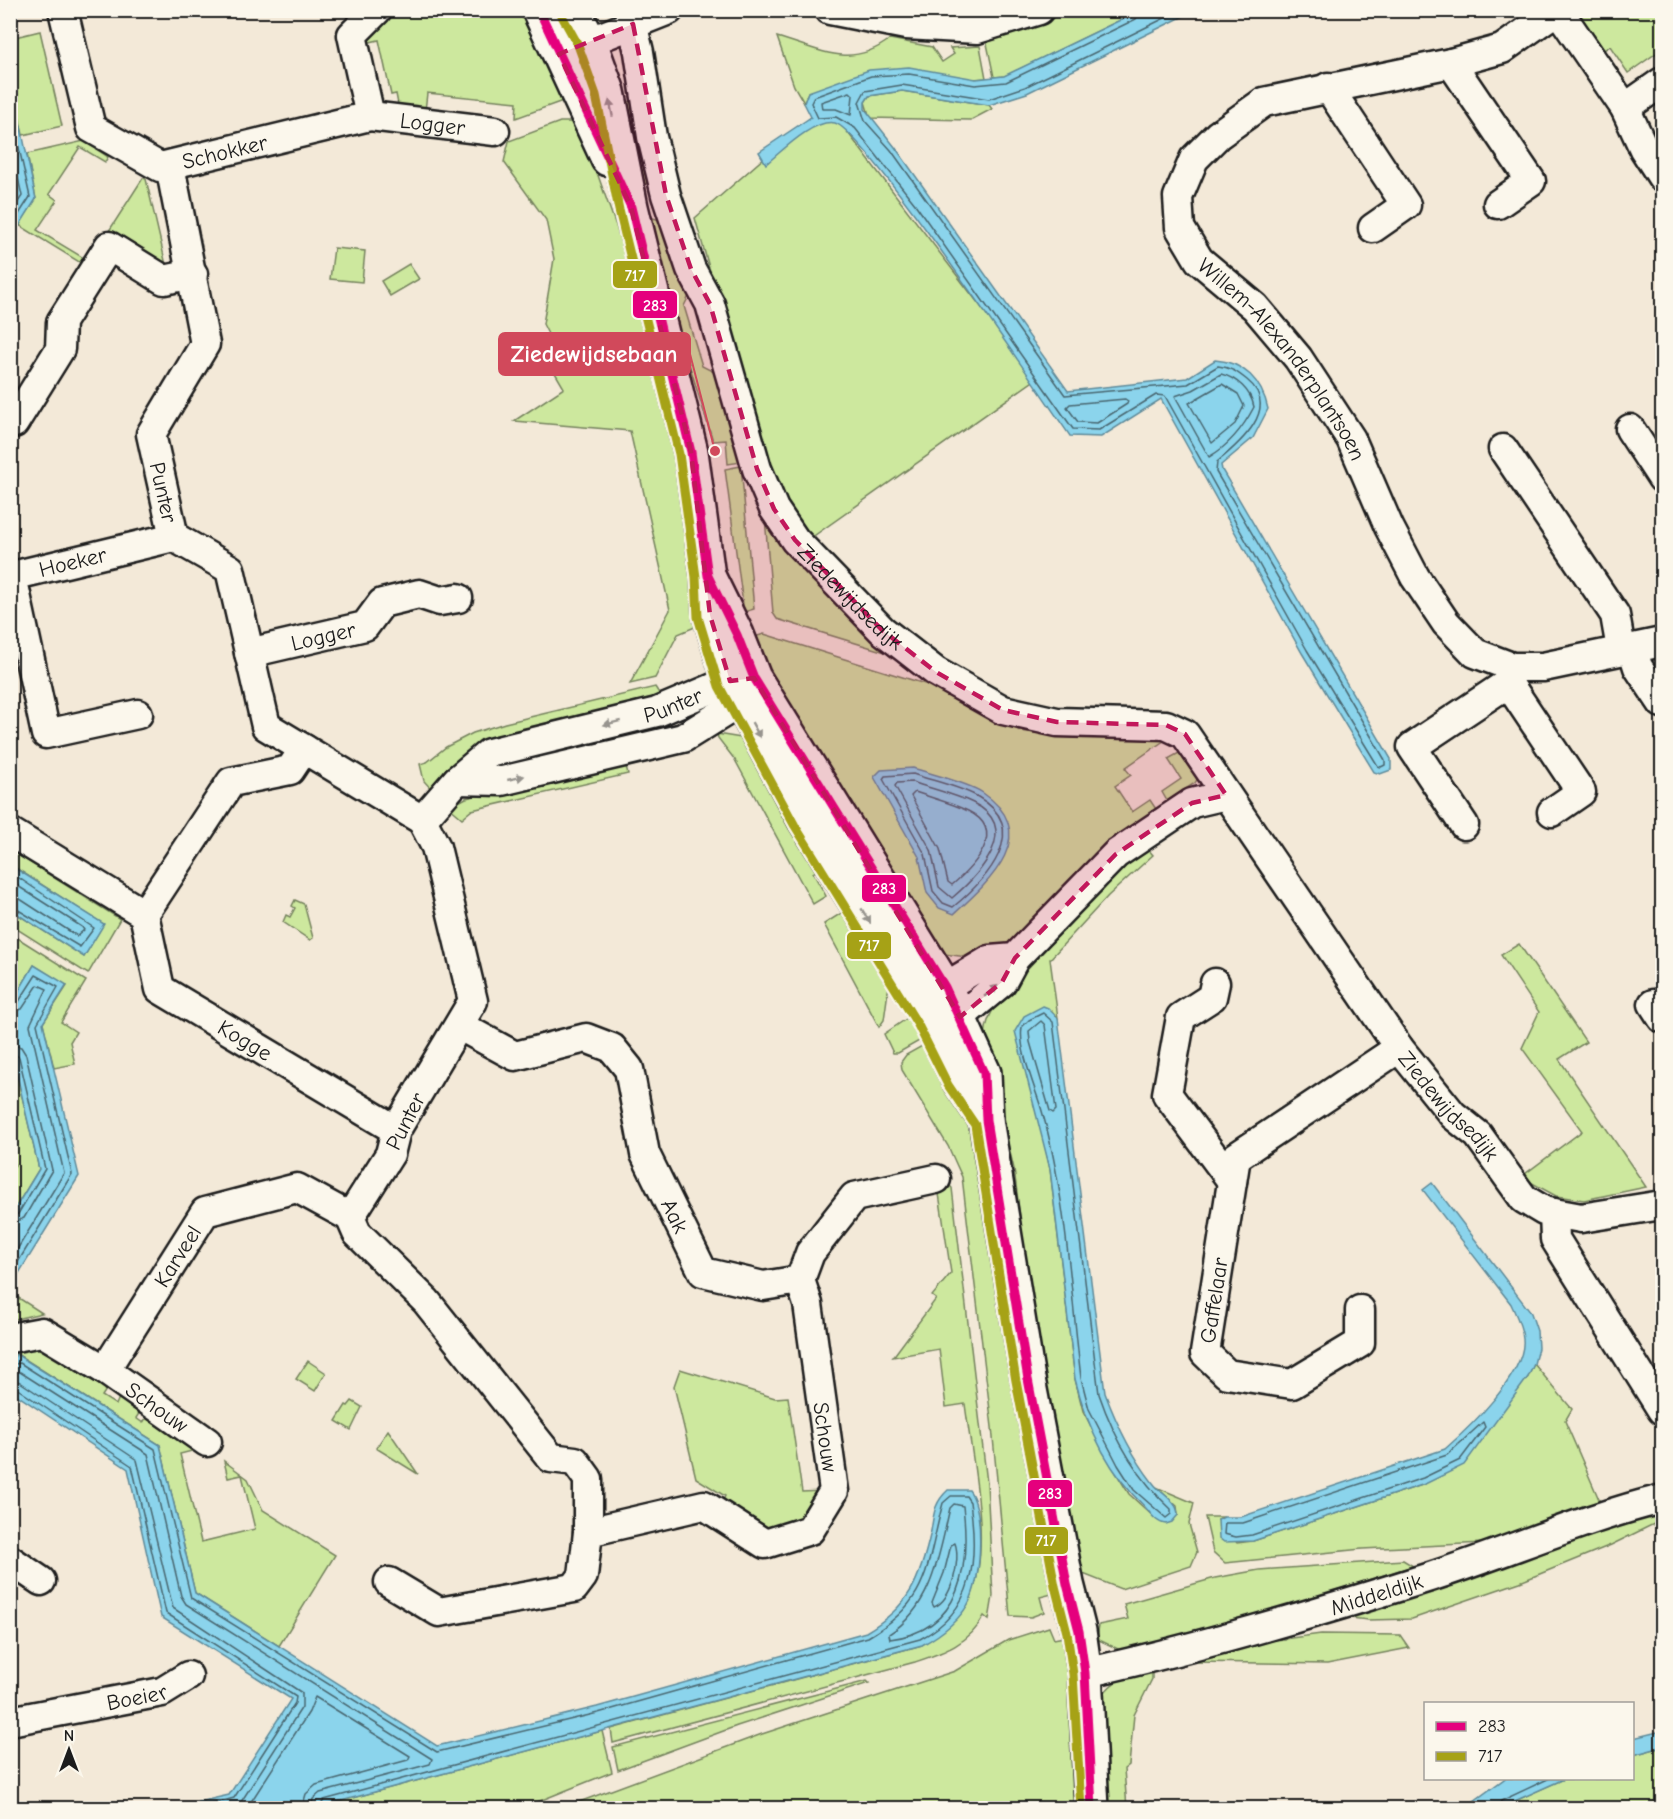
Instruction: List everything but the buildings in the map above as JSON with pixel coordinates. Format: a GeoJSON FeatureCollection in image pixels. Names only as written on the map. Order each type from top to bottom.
{"type":"FeatureCollection","features":[{"type":"Feature","properties":{"kind":"street","name":"Schokker"},"geometry":{"type":"LineString","coordinates":[[63,10],[91,128],[160,167],[370,116]]}},
{"type":"Feature","properties":{"kind":"street"},"geometry":{"type":"LineString","coordinates":[[370,116],[352,35],[377,10]]}},
{"type":"Feature","properties":{"kind":"street"},"geometry":{"type":"LineString","coordinates":[[539,10],[631,207]]}},
{"type":"Feature","properties":{"kind":"street"},"geometry":{"type":"LineString","coordinates":[[573,10],[589,40],[608,92],[631,207],[691,452],[708,576],[734,630],[741,687],[805,820],[984,1073],[986,1120],[1028,1379],[1067,1584],[1079,1631],[1085,1673],[1092,1808]]}},
{"type":"Feature","properties":{"kind":"street"},"geometry":{"type":"LineString","coordinates":[[559,54],[631,17],[669,10]]}},
{"type":"Feature","properties":{"kind":"street"},"geometry":{"type":"LineString","coordinates":[[830,10],[872,14],[906,25],[977,28],[1039,10]]}},
{"type":"Feature","properties":{"kind":"street","name":"Willem-Alexanderplantsoen"},"geometry":{"type":"LineString","coordinates":[[1662,177],[1644,149],[1625,108],[1557,10],[1502,49],[1451,63],[1264,102],[1218,135],[1194,159],[1178,197],[1180,228],[1199,260],[1255,307],[1298,358],[1351,439],[1399,547],[1415,577],[1446,623],[1475,653],[1510,675],[1662,642]]}},
{"type":"Feature","properties":{"kind":"street","name":"Ziedewijdsedijk"},"geometry":{"type":"LineString","coordinates":[[631,17],[652,137],[666,195],[691,269],[710,304],[756,463],[774,509],[795,540],[882,630],[936,672],[1003,710],[1057,722],[1166,725],[1185,734],[1399,1048],[1453,1115],[1478,1135],[1524,1199],[1544,1211],[1554,1213]]}},
{"type":"Feature","properties":{"kind":"street"},"geometry":{"type":"LineString","coordinates":[[1451,63],[1531,181],[1498,204]]}},
{"type":"Feature","properties":{"kind":"street"},"geometry":{"type":"LineString","coordinates":[[1625,108],[1662,82]]}},
{"type":"Feature","properties":{"kind":"street"},"geometry":{"type":"LineString","coordinates":[[1328,87],[1406,205],[1373,228]]}},
{"type":"Feature","properties":{"kind":"street","name":"Logger"},"geometry":{"type":"LineString","coordinates":[[370,116],[495,131]]}},
{"type":"Feature","properties":{"kind":"street","name":"Punter"},"geometry":{"type":"LineString","coordinates":[[170,166],[205,344],[152,434],[174,537],[230,569],[266,726],[422,820],[436,847],[473,1001],[396,1130],[390,1154],[350,1217]]}},
{"type":"Feature","properties":{"kind":"street"},"geometry":{"type":"LineString","coordinates":[[631,207],[666,195]]}},
{"type":"Feature","properties":{"kind":"street"},"geometry":{"type":"LineString","coordinates":[[14,423],[60,348],[61,322],[109,246],[164,279],[193,274]]}},
{"type":"Feature","properties":{"kind":"street"},"geometry":{"type":"LineString","coordinates":[[1630,429],[1662,478]]}},
{"type":"Feature","properties":{"kind":"street"},"geometry":{"type":"LineString","coordinates":[[1503,449],[1615,615],[1626,648],[1662,703]]}},
{"type":"Feature","properties":{"kind":"street","name":"Hoeker"},"geometry":{"type":"LineString","coordinates":[[138,714],[46,734],[12,576],[174,537]]}},
{"type":"Feature","properties":{"kind":"street","name":"Logger"},"geometry":{"type":"LineString","coordinates":[[249,652],[365,626],[382,603],[418,594],[440,601],[458,598]]}},
{"type":"Feature","properties":{"kind":"street"},"geometry":{"type":"LineString","coordinates":[[1464,825],[1412,747],[1510,675],[1581,792],[1552,812]]}},
{"type":"Feature","properties":{"kind":"street","name":"Punter"},"geometry":{"type":"LineString","coordinates":[[422,820],[457,780],[489,753],[657,712],[741,687]]}},
{"type":"Feature","properties":{"kind":"street"},"geometry":{"type":"LineString","coordinates":[[741,687],[945,987],[944,1018]]}},
{"type":"Feature","properties":{"kind":"street"},"geometry":{"type":"LineString","coordinates":[[10,832],[144,914],[231,782],[290,770],[304,749]]}},
{"type":"Feature","properties":{"kind":"street"},"geometry":{"type":"LineString","coordinates":[[944,1018],[1002,982],[1015,958],[1116,854],[1192,803],[1226,795]]}},
{"type":"Feature","properties":{"kind":"street","name":"Kogge"},"geometry":{"type":"LineString","coordinates":[[144,914],[160,989],[396,1130]]}},
{"type":"Feature","properties":{"kind":"street"},"geometry":{"type":"LineString","coordinates":[[945,987],[990,960],[1015,958]]}},
{"type":"Feature","properties":{"kind":"street"},"geometry":{"type":"LineString","coordinates":[[1215,982],[1212,997],[1181,1017],[1167,1094],[1232,1181]]}},
{"type":"Feature","properties":{"kind":"street","name":"Aak"},"geometry":{"type":"LineString","coordinates":[[460,1026],[515,1056],[586,1038],[612,1048],[629,1069],[645,1154],[703,1272],[763,1286],[800,1280]]}},
{"type":"Feature","properties":{"kind":"street","name":"Gaffelaar"},"geometry":{"type":"LineString","coordinates":[[1360,1310],[1360,1344],[1292,1384],[1227,1374],[1205,1353],[1236,1157],[1399,1048]]}},
{"type":"Feature","properties":{"kind":"street"},"geometry":{"type":"LineString","coordinates":[[800,1280],[810,1253],[854,1197],[936,1179]]}},
{"type":"Feature","properties":{"kind":"street","name":"Karveel"},"geometry":{"type":"LineString","coordinates":[[105,1370],[205,1212],[297,1188],[350,1217]]}},
{"type":"Feature","properties":{"kind":"street"},"geometry":{"type":"LineString","coordinates":[[1662,1204],[1581,1218],[1554,1213],[1556,1239],[1662,1410]]}},
{"type":"Feature","properties":{"kind":"street"},"geometry":{"type":"LineString","coordinates":[[350,1217],[357,1233],[426,1301],[551,1458],[575,1461],[588,1479],[588,1532],[583,1576],[574,1588],[439,1612],[388,1582]]}},
{"type":"Feature","properties":{"kind":"street","name":"Schouw"},"geometry":{"type":"LineString","coordinates":[[588,1532],[704,1505],[765,1544],[810,1530],[834,1491],[808,1304],[800,1280]]}},
{"type":"Feature","properties":{"kind":"street"},"geometry":{"type":"LineString","coordinates":[[10,1338],[42,1332],[105,1370]]}},
{"type":"Feature","properties":{"kind":"street","name":"Schouw"},"geometry":{"type":"LineString","coordinates":[[105,1370],[207,1442]]}},
{"type":"Feature","properties":{"kind":"street","name":"Middeldijk"},"geometry":{"type":"LineString","coordinates":[[1085,1673],[1167,1655],[1311,1613],[1431,1576],[1662,1499]]}},
{"type":"Feature","properties":{"kind":"street"},"geometry":{"type":"LineString","coordinates":[[10,1560],[41,1581]]}},
{"type":"Feature","properties":{"kind":"street","name":"Boeier"},"geometry":{"type":"LineString","coordinates":[[10,1721],[162,1692],[188,1676]]}},
{"type":"Feature","properties":{"kind":"highlighted area"},"geometry":{"type":"Polygon","coordinates":[[[633,24],[666,195],[691,269],[710,304],[757,469],[774,509],[795,540],[882,630],[936,672],[1003,710],[1057,722],[1166,725],[1185,734],[1226,795],[1192,803],[1116,854],[1015,958],[1002,982],[960,1017],[754,678],[730,681],[710,615],[691,452],[631,207],[559,54],[633,24]]]}},
{"type":"Feature","properties":{"kind":"green space"},"geometry":{"type":"Polygon","coordinates":[[[389,11],[532,11],[571,98],[516,118],[517,102],[427,93],[425,111],[400,114],[396,94],[391,95],[379,40],[361,44],[389,11]]]}},
{"type":"Feature","properties":{"kind":"green space"},"geometry":{"type":"Polygon","coordinates":[[[1067,11],[1139,11],[1005,76],[994,77],[986,39],[1048,20],[1067,11]]]}},
{"type":"Feature","properties":{"kind":"green space"},"geometry":{"type":"Polygon","coordinates":[[[1574,11],[1662,11],[1662,49],[1628,73],[1610,46],[1596,55],[1574,11]]]}},
{"type":"Feature","properties":{"kind":"green space"},"geometry":{"type":"Polygon","coordinates":[[[40,31],[62,126],[23,135],[11,80],[11,38],[40,31]]]}},
{"type":"Feature","properties":{"kind":"green space"},"geometry":{"type":"Polygon","coordinates":[[[777,37],[821,51],[848,55],[875,48],[890,39],[932,47],[942,62],[954,54],[950,48],[980,46],[986,78],[808,92],[804,103],[794,86],[777,37]]]}},
{"type":"Feature","properties":{"kind":"green space"},"geometry":{"type":"Polygon","coordinates":[[[902,91],[989,105],[992,109],[971,120],[870,118],[865,102],[869,96],[902,91]]]}},
{"type":"Feature","properties":{"kind":"green space"},"geometry":{"type":"Polygon","coordinates":[[[637,99],[651,179],[640,190],[623,104],[637,99]]]}},
{"type":"Feature","properties":{"kind":"green space"},"geometry":{"type":"Polygon","coordinates":[[[812,116],[839,121],[1036,379],[808,540],[773,493],[695,218],[812,116]]]}},
{"type":"Feature","properties":{"kind":"green space"},"geometry":{"type":"Polygon","coordinates":[[[560,122],[579,122],[616,226],[668,405],[702,624],[678,634],[655,678],[630,684],[670,610],[630,431],[514,421],[564,388],[547,359],[551,340],[543,324],[554,259],[546,220],[504,162],[509,141],[560,122]]]}},
{"type":"Feature","properties":{"kind":"green space"},"geometry":{"type":"Polygon","coordinates":[[[84,141],[108,157],[105,162],[80,147],[49,194],[57,200],[37,230],[92,263],[89,268],[19,225],[36,199],[27,154],[84,141]]]}},
{"type":"Feature","properties":{"kind":"green space"},"geometry":{"type":"Polygon","coordinates":[[[143,178],[146,179],[166,265],[107,234],[143,178]]]}},
{"type":"Feature","properties":{"kind":"green space"},"geometry":{"type":"Polygon","coordinates":[[[647,216],[666,222],[691,292],[684,306],[702,366],[716,373],[742,462],[728,464],[726,440],[713,441],[673,313],[647,216]]]}},
{"type":"Feature","properties":{"kind":"green space"},"geometry":{"type":"Polygon","coordinates":[[[334,248],[365,251],[362,282],[330,279],[334,248]]]}},
{"type":"Feature","properties":{"kind":"green space"},"geometry":{"type":"Polygon","coordinates":[[[409,264],[419,279],[390,296],[381,281],[409,264]]]}},
{"type":"Feature","properties":{"kind":"green space"},"geometry":{"type":"Polygon","coordinates":[[[741,466],[754,609],[744,612],[725,469],[741,466]]]}},
{"type":"Feature","properties":{"kind":"green space"},"geometry":{"type":"Polygon","coordinates":[[[765,518],[792,556],[824,591],[895,655],[777,619],[773,613],[765,518]]]}},
{"type":"Feature","properties":{"kind":"green space"},"geometry":{"type":"Polygon","coordinates":[[[764,634],[941,689],[1020,731],[1066,737],[1168,738],[1125,768],[1131,775],[1115,786],[1132,812],[1150,800],[1156,809],[1101,850],[1006,949],[975,958],[944,954],[918,935],[748,639],[764,634]]]}},
{"type":"Feature","properties":{"kind":"green space"},"geometry":{"type":"Polygon","coordinates":[[[655,687],[664,701],[496,742],[434,792],[424,781],[420,764],[427,762],[446,747],[473,733],[505,723],[655,687]]]}},
{"type":"Feature","properties":{"kind":"green space"},"geometry":{"type":"Polygon","coordinates":[[[717,734],[741,738],[759,754],[817,870],[813,873],[826,896],[813,904],[735,760],[717,734]]]}},
{"type":"Feature","properties":{"kind":"green space"},"geometry":{"type":"Polygon","coordinates":[[[1179,753],[1189,754],[1199,776],[1195,783],[1167,801],[1162,792],[1181,779],[1168,759],[1179,753]]]}},
{"type":"Feature","properties":{"kind":"green space"},"geometry":{"type":"Polygon","coordinates":[[[625,762],[628,774],[472,810],[462,818],[449,807],[466,798],[625,762]]]}},
{"type":"Feature","properties":{"kind":"green space"},"geometry":{"type":"Polygon","coordinates":[[[1147,848],[1153,855],[1108,896],[1050,959],[1058,1018],[1052,1011],[1041,1127],[1050,1169],[1075,1379],[1083,1411],[1129,1494],[1155,1518],[1178,1515],[1177,1506],[1156,1487],[1194,1503],[1189,1524],[1197,1552],[1191,1566],[1121,1589],[1078,1572],[1039,1372],[1014,1169],[985,1041],[988,1022],[1001,997],[1120,869],[1147,848]]]}},
{"type":"Feature","properties":{"kind":"green space"},"geometry":{"type":"Polygon","coordinates":[[[10,850],[120,919],[88,974],[14,927],[11,932],[11,910],[84,957],[103,924],[11,865],[10,850]]]}},
{"type":"Feature","properties":{"kind":"green space"},"geometry":{"type":"Polygon","coordinates":[[[295,900],[304,904],[313,938],[310,940],[283,922],[286,915],[290,917],[295,908],[292,906],[295,900]]]}},
{"type":"Feature","properties":{"kind":"green space"},"geometry":{"type":"Polygon","coordinates":[[[843,912],[885,971],[889,984],[884,1020],[879,1027],[824,924],[843,912]]]}},
{"type":"Feature","properties":{"kind":"green space"},"geometry":{"type":"Polygon","coordinates":[[[16,937],[86,981],[61,1022],[76,1032],[70,1042],[75,1064],[54,1068],[43,1023],[67,986],[34,965],[11,1004],[11,945],[16,937]]]}},
{"type":"Feature","properties":{"kind":"green space"},"geometry":{"type":"Polygon","coordinates":[[[1519,944],[1586,1042],[1559,1059],[1646,1187],[1584,1200],[1556,1196],[1521,1177],[1582,1131],[1522,1048],[1539,1012],[1501,955],[1519,944]]]}},
{"type":"Feature","properties":{"kind":"green space"},"geometry":{"type":"Polygon","coordinates":[[[915,1013],[928,1036],[898,1053],[893,1053],[884,1034],[915,1013]]]}},
{"type":"Feature","properties":{"kind":"green space"},"geometry":{"type":"Polygon","coordinates":[[[931,1041],[975,1141],[1056,1593],[1040,1597],[1044,1612],[1031,1617],[1010,1616],[992,1427],[962,1177],[948,1146],[902,1070],[901,1062],[906,1055],[931,1041]]]}},
{"type":"Feature","properties":{"kind":"green space"},"geometry":{"type":"Polygon","coordinates":[[[10,1045],[39,1169],[11,1215],[11,1172],[15,1165],[10,1147],[10,1045]]]}},
{"type":"Feature","properties":{"kind":"green space"},"geometry":{"type":"Polygon","coordinates":[[[949,1185],[952,1188],[987,1483],[993,1596],[989,1620],[984,1616],[971,1634],[954,1646],[915,1662],[613,1743],[611,1729],[922,1645],[956,1618],[967,1605],[977,1576],[980,1527],[976,1476],[965,1404],[946,1407],[939,1349],[893,1357],[936,1299],[932,1296],[951,1273],[938,1187],[949,1185]]]}},
{"type":"Feature","properties":{"kind":"green space"},"geometry":{"type":"Polygon","coordinates":[[[11,1293],[42,1313],[11,1320],[11,1293]]]}},
{"type":"Feature","properties":{"kind":"green space"},"geometry":{"type":"Polygon","coordinates":[[[30,1346],[40,1349],[44,1346],[108,1387],[102,1396],[116,1405],[120,1395],[142,1409],[136,1418],[143,1423],[149,1413],[189,1438],[192,1451],[180,1454],[201,1542],[255,1529],[242,1475],[228,1478],[224,1461],[248,1479],[263,1510],[335,1555],[279,1646],[195,1593],[160,1445],[17,1354],[11,1363],[11,1350],[30,1346]]]}},
{"type":"Feature","properties":{"kind":"green space"},"geometry":{"type":"Polygon","coordinates":[[[308,1361],[326,1373],[315,1391],[296,1379],[308,1361]]]}},
{"type":"Feature","properties":{"kind":"green space"},"geometry":{"type":"Polygon","coordinates":[[[1534,1364],[1572,1409],[1565,1421],[1601,1504],[1484,1543],[1362,1549],[1225,1563],[1213,1552],[1205,1517],[1224,1517],[1218,1520],[1237,1543],[1253,1541],[1425,1484],[1528,1377],[1534,1364]]]}},
{"type":"Feature","properties":{"kind":"green space"},"geometry":{"type":"Polygon","coordinates":[[[680,1369],[775,1398],[788,1397],[802,1492],[822,1491],[803,1522],[764,1532],[720,1506],[725,1496],[696,1478],[674,1386],[680,1369]]]}},
{"type":"Feature","properties":{"kind":"green space"},"geometry":{"type":"Polygon","coordinates":[[[352,1401],[362,1407],[351,1430],[336,1421],[346,1405],[348,1406],[352,1401]]]}},
{"type":"Feature","properties":{"kind":"green space"},"geometry":{"type":"Polygon","coordinates":[[[388,1430],[418,1474],[376,1448],[388,1430]]]}},
{"type":"Feature","properties":{"kind":"green space"},"geometry":{"type":"Polygon","coordinates":[[[1651,1511],[1662,1514],[1662,1520],[1611,1545],[1520,1582],[1412,1619],[1368,1620],[1342,1617],[1651,1511]]]}},
{"type":"Feature","properties":{"kind":"green space"},"geometry":{"type":"Polygon","coordinates":[[[1403,1560],[1413,1566],[1177,1640],[1120,1650],[1097,1639],[1099,1625],[1128,1619],[1124,1604],[1215,1578],[1259,1570],[1403,1560]]]}},
{"type":"Feature","properties":{"kind":"green space"},"geometry":{"type":"Polygon","coordinates":[[[1049,1627],[1054,1639],[1064,1637],[1076,1732],[1075,1808],[563,1808],[762,1734],[955,1671],[1008,1640],[1049,1627]]]}},
{"type":"Feature","properties":{"kind":"green space"},"geometry":{"type":"Polygon","coordinates":[[[1321,1634],[1400,1635],[1409,1648],[1327,1664],[1194,1662],[1193,1659],[1239,1645],[1321,1634]]]}},
{"type":"Feature","properties":{"kind":"green space"},"geometry":{"type":"Polygon","coordinates":[[[1146,1671],[1152,1673],[1152,1679],[1134,1715],[1129,1765],[1124,1769],[1127,1808],[1107,1808],[1101,1697],[1120,1679],[1146,1671]]]}},
{"type":"Feature","properties":{"kind":"green space"},"geometry":{"type":"Polygon","coordinates":[[[867,1681],[869,1683],[737,1726],[618,1770],[613,1747],[867,1681]]]}},
{"type":"Feature","properties":{"kind":"green space"},"geometry":{"type":"Polygon","coordinates":[[[602,1731],[612,1772],[522,1808],[315,1808],[602,1731]]]}},
{"type":"Feature","properties":{"kind":"green space"},"geometry":{"type":"Polygon","coordinates":[[[1662,1747],[1662,1799],[1641,1808],[1499,1808],[1562,1780],[1634,1780],[1634,1755],[1662,1747]]]}},
{"type":"Feature","properties":{"kind":"water"},"geometry":{"type":"Polygon","coordinates":[[[1139,11],[1194,11],[1027,93],[989,105],[902,91],[869,96],[865,102],[865,109],[895,147],[1068,391],[1187,378],[1215,360],[1243,369],[1256,382],[1268,409],[1253,438],[1221,465],[1222,470],[1391,759],[1391,770],[1380,774],[1374,772],[1302,653],[1161,399],[1101,437],[1070,436],[952,266],[880,169],[852,137],[835,123],[827,123],[798,137],[766,164],[759,152],[811,117],[804,103],[808,92],[869,70],[909,67],[976,79],[1004,76],[1139,11]]]}},
{"type":"Feature","properties":{"kind":"water"},"geometry":{"type":"Polygon","coordinates":[[[11,80],[36,199],[10,239],[11,80]]]}},
{"type":"Feature","properties":{"kind":"water"},"geometry":{"type":"Polygon","coordinates":[[[913,768],[977,789],[1000,809],[1009,825],[1009,841],[1004,857],[982,887],[954,914],[939,908],[927,893],[919,857],[874,777],[881,770],[913,768]]]}},
{"type":"Feature","properties":{"kind":"water"},"geometry":{"type":"Polygon","coordinates":[[[10,865],[104,924],[84,957],[11,910],[10,865]]]}},
{"type":"Feature","properties":{"kind":"water"},"geometry":{"type":"Polygon","coordinates":[[[34,965],[67,985],[43,1023],[79,1176],[11,1286],[11,1215],[39,1169],[10,1045],[11,1004],[34,965]]]}},
{"type":"Feature","properties":{"kind":"water"},"geometry":{"type":"Polygon","coordinates":[[[1043,1006],[1058,1018],[1105,1393],[1138,1462],[1177,1510],[1178,1515],[1172,1522],[1166,1524],[1154,1518],[1132,1494],[1110,1464],[1093,1432],[1075,1379],[1050,1169],[1015,1031],[1024,1016],[1043,1006]]]}},
{"type":"Feature","properties":{"kind":"water"},"geometry":{"type":"Polygon","coordinates":[[[1432,1183],[1531,1313],[1537,1331],[1538,1348],[1528,1377],[1464,1465],[1425,1484],[1253,1541],[1224,1542],[1219,1538],[1218,1520],[1224,1517],[1241,1517],[1445,1449],[1481,1414],[1516,1368],[1522,1353],[1523,1339],[1515,1312],[1423,1190],[1432,1183]]]}},
{"type":"Feature","properties":{"kind":"water"},"geometry":{"type":"Polygon","coordinates":[[[16,1354],[160,1445],[195,1593],[437,1746],[597,1707],[866,1632],[893,1612],[911,1590],[922,1564],[935,1509],[948,1490],[969,1490],[974,1500],[980,1543],[974,1587],[971,1598],[957,1619],[944,1631],[922,1645],[315,1808],[172,1808],[229,1795],[291,1699],[161,1617],[128,1469],[11,1391],[11,1363],[16,1354]]]}},
{"type":"Feature","properties":{"kind":"water"},"geometry":{"type":"Polygon","coordinates":[[[1662,1731],[1662,1747],[1634,1755],[1634,1738],[1662,1731]]]}},
{"type":"Feature","properties":{"kind":"water"},"geometry":{"type":"Polygon","coordinates":[[[1503,1780],[1562,1780],[1499,1808],[1457,1808],[1467,1806],[1503,1780]]]}},
{"type":"Feature","properties":{"kind":"transit line","name":"283"},"geometry":{"type":"LineString","coordinates":[[539,10],[631,207],[691,452],[708,576],[737,635],[754,678],[945,987],[984,1073],[986,1120],[1028,1379],[1067,1584],[1079,1631],[1085,1673],[1092,1808]]}},
{"type":"Feature","properties":{"kind":"transit line","name":"717"},"geometry":{"type":"LineString","coordinates":[[562,16],[578,45],[596,95],[619,210],[679,454],[696,577],[698,617],[719,686],[795,826],[918,1025],[948,1085],[975,1125],[1016,1381],[1055,1586],[1067,1633],[1073,1674],[1081,1808]]}},
{"type":"Feature","properties":{"kind":"place","name":"Ziedewijdsebaan"},"geometry":{"type":"Point","coordinates":[715,451]}}]}
